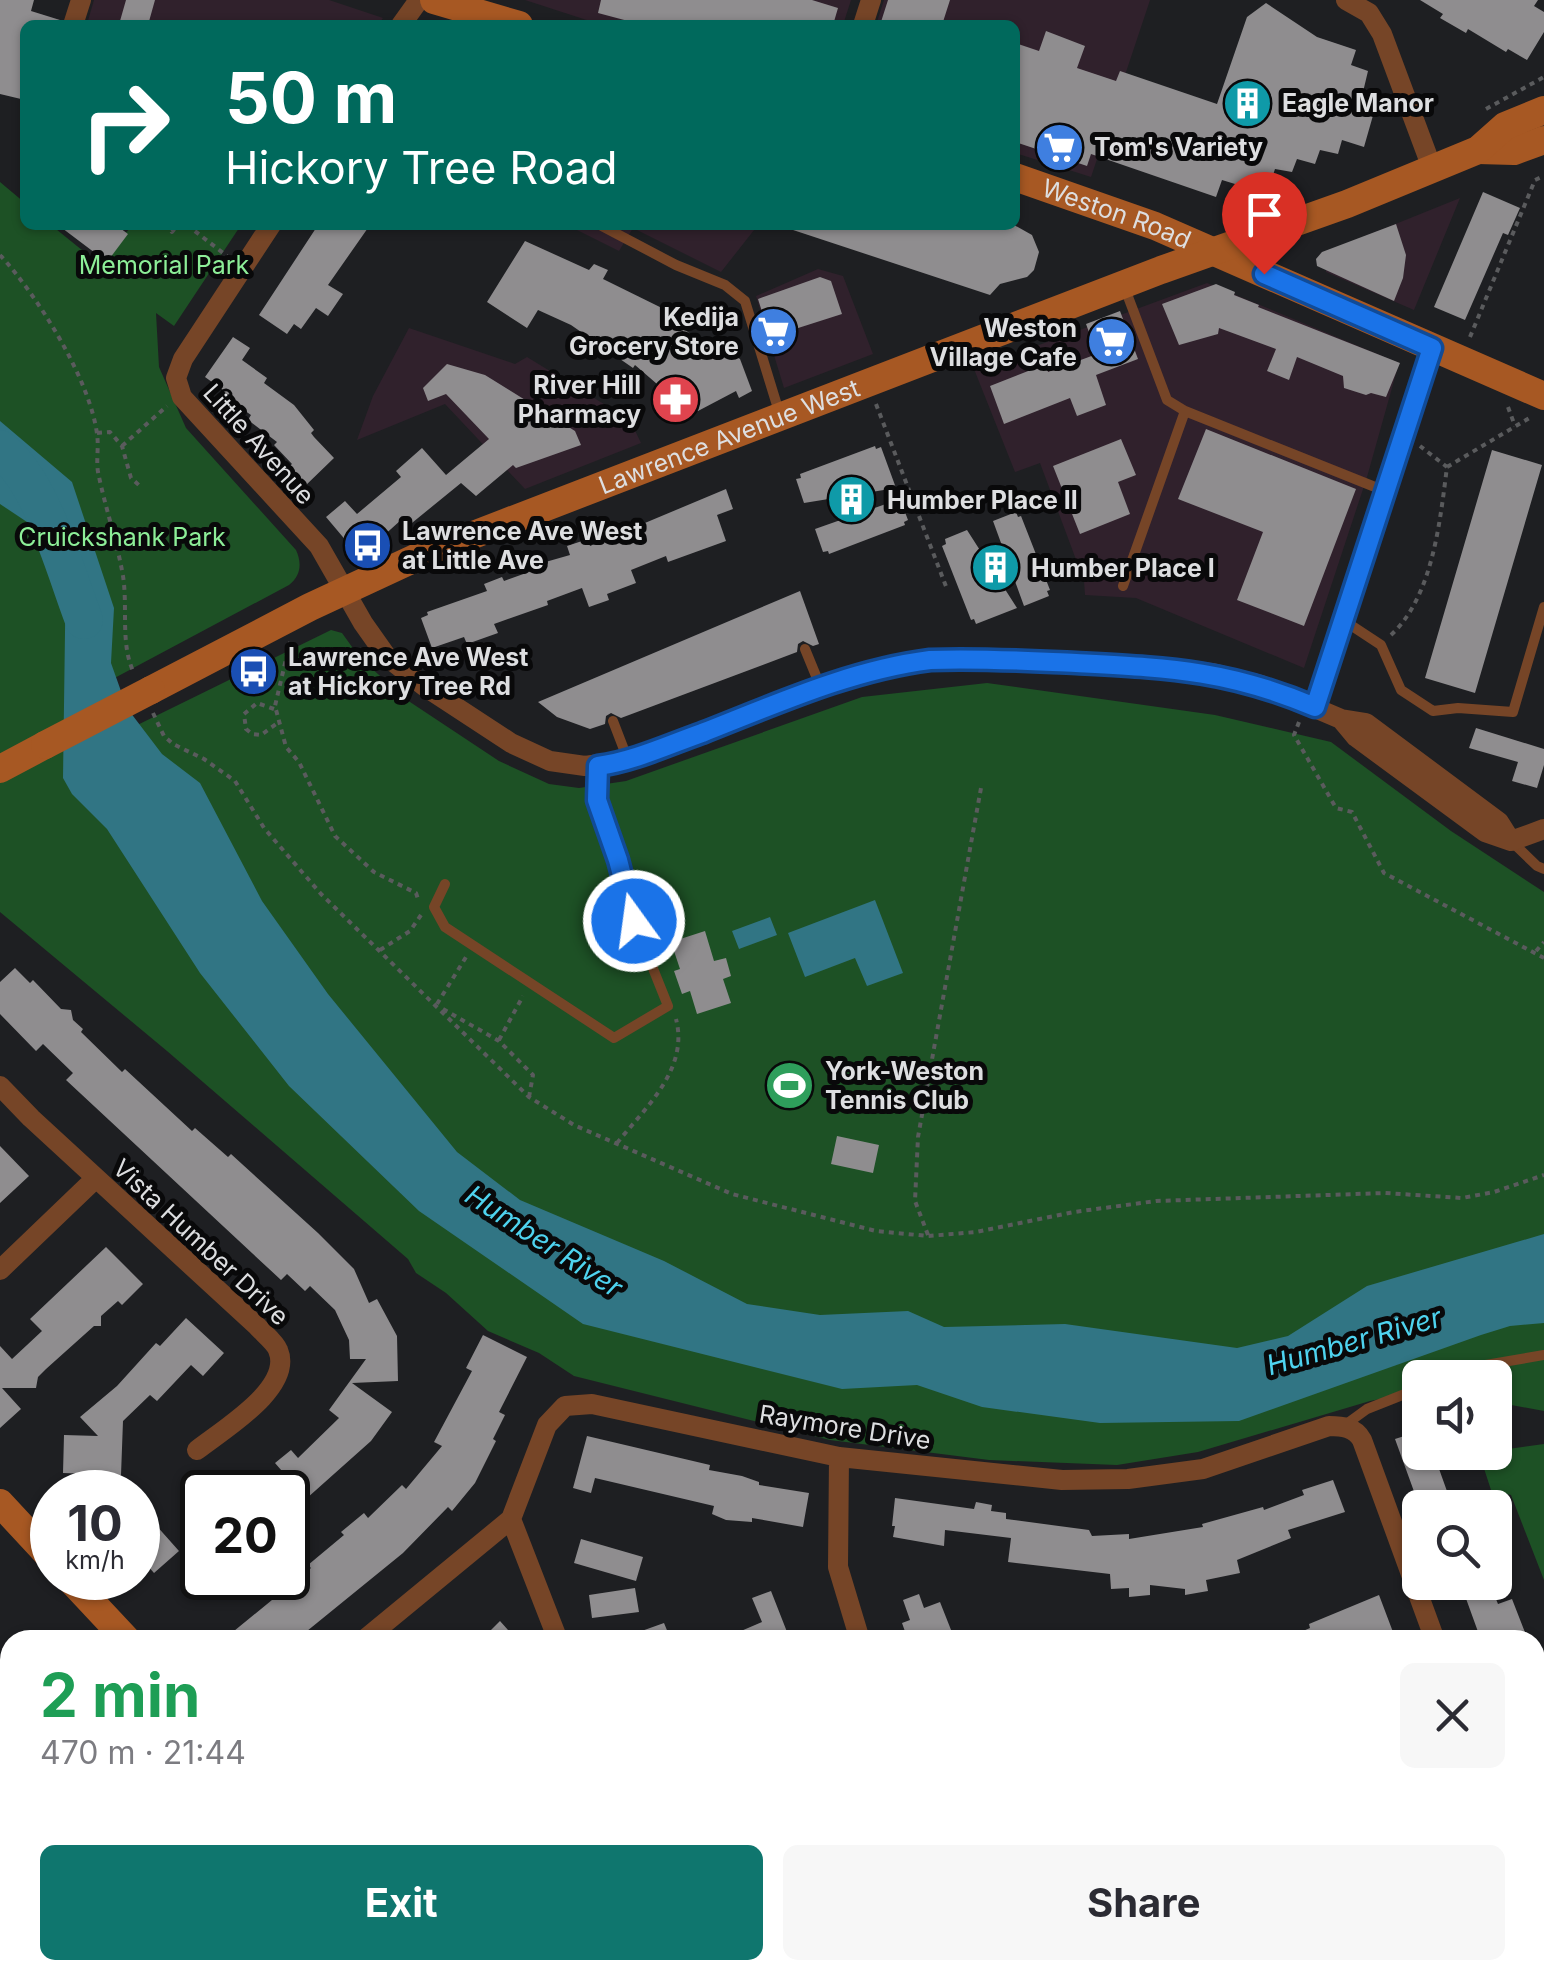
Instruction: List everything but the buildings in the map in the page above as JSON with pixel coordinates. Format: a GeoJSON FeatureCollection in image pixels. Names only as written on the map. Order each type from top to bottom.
{"type":"FeatureCollection","features":[{"type":"Feature","properties":{"kind":"main road"},"geometry":{"type":"LineString","coordinates":[[434,0],[502,20]]}},
{"type":"Feature","properties":{"kind":"main road","name":"Lawrence Avenue West"},"geometry":{"type":"LineString","coordinates":[[0,768],[345,589],[438,548],[1124,285],[1329,211],[1478,150],[1505,126],[1544,110]]}},
{"type":"Feature","properties":{"kind":"main road","name":"Lawrence Avenue West"},"geometry":{"type":"LineString","coordinates":[[1478,150],[1514,151],[1544,140]]}},
{"type":"Feature","properties":{"kind":"main road","name":"Weston Road"},"geometry":{"type":"LineString","coordinates":[[1020,179],[1130,216],[1432,348],[1538,407]]}},
{"type":"Feature","properties":{"kind":"main road"},"geometry":{"type":"LineString","coordinates":[[0,1502],[30,1535]]}},
{"type":"Feature","properties":{"kind":"main road"},"geometry":{"type":"LineString","coordinates":[[91,1600],[119,1630]]}},
{"type":"Feature","properties":{"kind":"street"},"geometry":{"type":"LineString","coordinates":[[1346,0],[1369,13],[1382,34],[1432,168]]}},
{"type":"Feature","properties":{"kind":"street","name":"Little Avenue"},"geometry":{"type":"LineString","coordinates":[[268,230],[183,358],[176,378],[182,397],[319,546],[387,658],[530,754],[566,765],[598,766],[628,760],[821,688],[899,664],[943,659],[1023,661],[1212,674],[1261,685],[1342,719],[1356,737],[1485,832],[1511,840]]}},
{"type":"Feature","properties":{"kind":"street"},"geometry":{"type":"LineString","coordinates":[[1315,707],[1432,348]]}},
{"type":"Feature","properties":{"kind":"street"},"geometry":{"type":"LineString","coordinates":[[1511,840],[1544,828]]}},
{"type":"Feature","properties":{"kind":"street","name":"Vista Humber Drive"},"geometry":{"type":"LineString","coordinates":[[0,1086],[278,1350],[281,1370],[270,1391],[197,1450]]}},
{"type":"Feature","properties":{"kind":"street"},"geometry":{"type":"LineString","coordinates":[[0,1270],[96,1178]]}},
{"type":"Feature","properties":{"kind":"street","name":"Raymore Drive"},"geometry":{"type":"LineString","coordinates":[[512,1519],[546,1425],[565,1406],[592,1404],[839,1457],[1062,1480],[1128,1479],[1203,1468],[1329,1426],[1344,1426]]}},
{"type":"Feature","properties":{"kind":"street"},"geometry":{"type":"LineString","coordinates":[[1344,1426],[1362,1440],[1430,1630]]}},
{"type":"Feature","properties":{"kind":"street"},"geometry":{"type":"LineString","coordinates":[[839,1457],[838,1567],[857,1630]]}},
{"type":"Feature","properties":{"kind":"street"},"geometry":{"type":"LineString","coordinates":[[376,1630],[512,1519],[554,1630]]}},
{"type":"Feature","properties":{"kind":"lane"},"geometry":{"type":"LineString","coordinates":[[610,230],[676,265],[725,285],[745,301],[780,416]]}},
{"type":"Feature","properties":{"kind":"lane"},"geometry":{"type":"LineString","coordinates":[[1124,285],[1166,400],[1386,492]]}},
{"type":"Feature","properties":{"kind":"lane"},"geometry":{"type":"LineString","coordinates":[[1123,586],[1185,411]]}},
{"type":"Feature","properties":{"kind":"lane"},"geometry":{"type":"LineString","coordinates":[[1344,620],[1381,645],[1401,690],[1433,711],[1458,708],[1513,712],[1544,607]]}},
{"type":"Feature","properties":{"kind":"lane"},"geometry":{"type":"LineString","coordinates":[[805,649],[821,688]]}},
{"type":"Feature","properties":{"kind":"lane"},"geometry":{"type":"LineString","coordinates":[[614,721],[628,760]]}},
{"type":"Feature","properties":{"kind":"lane"},"geometry":{"type":"LineString","coordinates":[[445,884],[434,907],[445,927],[614,1038],[668,1006],[634,921],[597,800],[598,766]]}},
{"type":"Feature","properties":{"kind":"lane"},"geometry":{"type":"LineString","coordinates":[[1511,840],[1544,869]]}},
{"type":"Feature","properties":{"kind":"lane"},"geometry":{"type":"LineString","coordinates":[[1512,1361],[1544,1355]]}},
{"type":"Feature","properties":{"kind":"lane","name":"Raymore Drive"},"geometry":{"type":"LineString","coordinates":[[1344,1426],[1367,1409],[1402,1395]]}},
{"type":"Feature","properties":{"kind":"path"},"geometry":{"type":"LineString","coordinates":[[1483,118],[1487,106],[1544,77]]}},
{"type":"Feature","properties":{"kind":"path"},"geometry":{"type":"LineString","coordinates":[[1470,337],[1535,180],[1544,176]]}},
{"type":"Feature","properties":{"kind":"path"},"geometry":{"type":"LineString","coordinates":[[193,230],[231,259]]}},
{"type":"Feature","properties":{"kind":"path"},"geometry":{"type":"LineString","coordinates":[[0,255],[46,316],[73,366],[97,433],[97,468],[122,574],[127,613],[126,658]]}},
{"type":"Feature","properties":{"kind":"path"},"geometry":{"type":"LineString","coordinates":[[876,404],[948,590]]}},
{"type":"Feature","properties":{"kind":"path"},"geometry":{"type":"LineString","coordinates":[[122,446],[168,406]]}},
{"type":"Feature","properties":{"kind":"path"},"geometry":{"type":"LineString","coordinates":[[1508,406],[1515,426]]}},
{"type":"Feature","properties":{"kind":"path"},"geometry":{"type":"LineString","coordinates":[[1381,645],[1404,623],[1436,545],[1448,467],[1515,426],[1538,407]]}},
{"type":"Feature","properties":{"kind":"path"},"geometry":{"type":"LineString","coordinates":[[97,433],[110,432],[122,446],[131,478],[141,487]]}},
{"type":"Feature","properties":{"kind":"path"},"geometry":{"type":"LineString","coordinates":[[1404,434],[1448,467]]}},
{"type":"Feature","properties":{"kind":"path"},"geometry":{"type":"LineString","coordinates":[[280,622],[292,645],[276,710],[286,747],[299,762],[335,836],[374,872],[416,893],[424,911],[410,931],[380,950]]}},
{"type":"Feature","properties":{"kind":"path"},"geometry":{"type":"LineString","coordinates":[[276,710],[257,703],[244,714],[244,720],[252,734],[260,735],[279,722]]}},
{"type":"Feature","properties":{"kind":"path"},"geometry":{"type":"LineString","coordinates":[[1300,722],[1294,735],[1336,808],[1352,812],[1384,873],[1544,958]]}},
{"type":"Feature","properties":{"kind":"path"},"geometry":{"type":"LineString","coordinates":[[164,736],[235,781],[264,828],[322,894],[529,1096],[574,1125],[732,1194],[876,1230],[928,1236],[976,1232],[1097,1208],[1156,1202],[1385,1194],[1462,1198],[1544,1175]]}},
{"type":"Feature","properties":{"kind":"path"},"geometry":{"type":"LineString","coordinates":[[928,1236],[916,1200],[918,1138],[981,788]]}},
{"type":"Feature","properties":{"kind":"path"},"geometry":{"type":"LineString","coordinates":[[1536,951],[1544,942]]}},
{"type":"Feature","properties":{"kind":"path"},"geometry":{"type":"LineString","coordinates":[[436,1006],[472,944]]}},
{"type":"Feature","properties":{"kind":"path"},"geometry":{"type":"LineString","coordinates":[[498,1041],[530,983]]}},
{"type":"Feature","properties":{"kind":"path"},"geometry":{"type":"LineString","coordinates":[[436,1006],[498,1041],[533,1075],[529,1096]]}},
{"type":"Feature","properties":{"kind":"path"},"geometry":{"type":"LineString","coordinates":[[616,1143],[669,1080],[680,1038],[668,1006]]}},
{"type":"Feature","properties":{"kind":"shaded area"},"geometry":{"type":"Polygon","coordinates":[[[94,0],[329,0],[383,18],[382,20],[88,20],[94,0]]]}},
{"type":"Feature","properties":{"kind":"shaded area"},"geometry":{"type":"Polygon","coordinates":[[[525,0],[851,0],[845,20],[587,20],[525,0]]]}},
{"type":"Feature","properties":{"kind":"shaded area"},"geometry":{"type":"Polygon","coordinates":[[[884,0],[1150,0],[1091,177],[1020,155],[1020,20],[878,20],[884,0]]]}},
{"type":"Feature","properties":{"kind":"shaded area"},"geometry":{"type":"Polygon","coordinates":[[[1460,198],[1414,310],[1326,272],[1326,252],[1460,198]]]}},
{"type":"Feature","properties":{"kind":"shaded area"},"geometry":{"type":"Polygon","coordinates":[[[577,230],[632,230],[619,251],[577,230]]]}},
{"type":"Feature","properties":{"kind":"shaded area"},"geometry":{"type":"Polygon","coordinates":[[[637,230],[754,230],[721,272],[637,230]]]}},
{"type":"Feature","properties":{"kind":"shaded area"},"geometry":{"type":"Polygon","coordinates":[[[818,269],[843,276],[873,354],[784,388],[756,296],[818,269]]]}},
{"type":"Feature","properties":{"kind":"shaded area"},"geometry":{"type":"Polygon","coordinates":[[[1207,283],[1399,363],[1367,477],[1304,668],[1136,598],[1085,595],[1084,581],[1040,463],[1015,472],[974,369],[1207,283]]]}},
{"type":"Feature","properties":{"kind":"shaded area"},"geometry":{"type":"Polygon","coordinates":[[[409,328],[515,364],[527,357],[630,420],[641,443],[525,489],[445,404],[357,440],[373,396],[409,328]]]}},
{"type":"Feature","properties":{"kind":"green space"},"geometry":{"type":"Polygon","coordinates":[[[0,182],[20,199],[20,230],[57,230],[98,263],[128,230],[238,230],[174,326],[156,313],[159,367],[186,428],[296,550],[299,560],[298,573],[289,585],[64,705],[64,761],[331,630],[342,633],[360,658],[407,700],[499,761],[549,784],[579,788],[626,781],[862,697],[987,683],[1215,715],[1331,742],[1451,831],[1544,892],[1544,1411],[1512,1405],[1512,1360],[1402,1360],[1402,1395],[1198,1452],[1117,1465],[989,1460],[830,1440],[574,1376],[539,1353],[488,1331],[446,1293],[416,1273],[408,1259],[0,912],[0,182]]]}},
{"type":"Feature","properties":{"kind":"green space"},"geometry":{"type":"Polygon","coordinates":[[[1544,1444],[1544,1580],[1512,1490],[1491,1490],[1485,1470],[1512,1470],[1512,1448],[1544,1444]]]}},
{"type":"Feature","properties":{"kind":"water"},"geometry":{"type":"Polygon","coordinates":[[[0,421],[72,482],[114,608],[111,663],[127,708],[162,754],[200,783],[262,901],[328,994],[457,1152],[520,1200],[664,1261],[747,1304],[820,1315],[908,1311],[944,1327],[1065,1324],[1237,1348],[1288,1336],[1367,1286],[1544,1234],[1544,1323],[1510,1326],[1402,1360],[1239,1421],[1100,1423],[982,1407],[917,1385],[842,1389],[583,1324],[419,1211],[289,1086],[200,973],[107,829],[72,794],[63,778],[66,559],[57,542],[0,504],[0,421]]]}},
{"type":"Feature","properties":{"kind":"water"},"geometry":{"type":"Polygon","coordinates":[[[875,900],[903,973],[867,986],[855,958],[805,977],[788,933],[875,900]]]}},
{"type":"Feature","properties":{"kind":"water"},"geometry":{"type":"Polygon","coordinates":[[[770,917],[777,935],[739,949],[732,931],[770,917]]]}},
{"type":"Feature","properties":{"kind":"waterway","name":"Humber River"},"geometry":{"type":"LineString","coordinates":[[0,449],[15,464],[40,504],[84,620]]}},
{"type":"Feature","properties":{"kind":"place","name":"Eagle Manor"},"geometry":{"type":"Point","coordinates":[1247,103]}},
{"type":"Feature","properties":{"kind":"place","name":"Tom's Variety"},"geometry":{"type":"Point","coordinates":[1059,147]}},
{"type":"Feature","properties":{"kind":"place","name":"Kedija Grocery Store"},"geometry":{"type":"Point","coordinates":[774,331]}},
{"type":"Feature","properties":{"kind":"place","name":"Weston Village Cafe"},"geometry":{"type":"Point","coordinates":[1112,342]}},
{"type":"Feature","properties":{"kind":"place","name":"River Hill Pharmacy"},"geometry":{"type":"Point","coordinates":[676,399]}},
{"type":"Feature","properties":{"kind":"place","name":"Humber Place II"},"geometry":{"type":"Point","coordinates":[852,500]}},
{"type":"Feature","properties":{"kind":"place","name":"Lawrence Ave West at Little Ave"},"geometry":{"type":"Point","coordinates":[367,545]}},
{"type":"Feature","properties":{"kind":"place","name":"Humber Place I"},"geometry":{"type":"Point","coordinates":[996,568]}},
{"type":"Feature","properties":{"kind":"place","name":"Lawrence Ave West at Hickory Tree Rd"},"geometry":{"type":"Point","coordinates":[253,671]}},
{"type":"Feature","properties":{"kind":"place","name":"York-Weston Tennis Club"},"geometry":{"type":"Point","coordinates":[790,1085]}},
{"type":"Feature","properties":{"kind":"route"},"geometry":{"type":"LineString","coordinates":[[634,921],[597,800],[598,766],[628,760],[842,680],[899,664],[956,659],[1174,668],[1237,678],[1315,707],[1432,348],[1264,274]]}},
{"type":"Feature","properties":{"kind":"park label","name":"Memorial Park"},"geometry":{"type":"Point","coordinates":[164,265]}},
{"type":"Feature","properties":{"kind":"park label","name":"Cruickshank Park"},"geometry":{"type":"Point","coordinates":[122,537]}}]}
